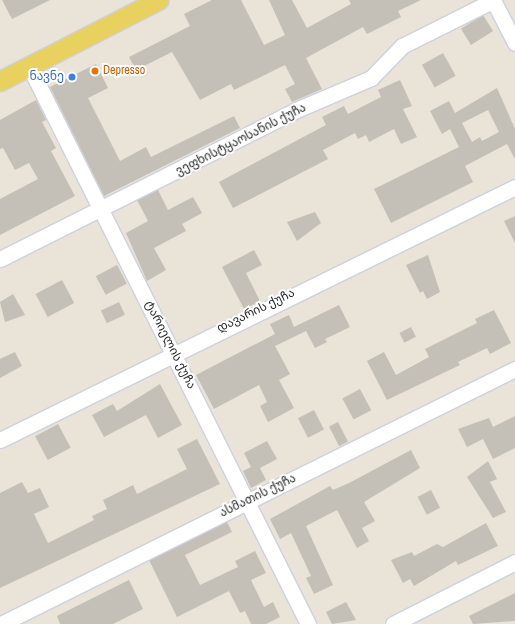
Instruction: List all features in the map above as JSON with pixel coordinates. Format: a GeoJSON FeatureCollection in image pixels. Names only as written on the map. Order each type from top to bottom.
{"type":"FeatureCollection","features":[{"type":"Feature","properties":{"kind":"main road"},"geometry":{"type":"LineString","coordinates":[[0,81],[158,0]]}},
{"type":"Feature","properties":{"kind":"street"},"geometry":{"type":"LineString","coordinates":[[493,0],[515,43]]}},
{"type":"Feature","properties":{"kind":"street","name":"ვეფხისტყაოსანის ქუჩა"},"geometry":{"type":"LineString","coordinates":[[0,259],[102,211],[296,110],[371,78],[402,46],[493,0]]}},
{"type":"Feature","properties":{"kind":"street","name":"ტარიელის ქუჩა"},"geometry":{"type":"LineString","coordinates":[[29,66],[249,501],[308,624]]}},
{"type":"Feature","properties":{"kind":"street","name":"დავარის ქუჩა"},"geometry":{"type":"LineString","coordinates":[[0,440],[174,352],[515,187]]}},
{"type":"Feature","properties":{"kind":"street","name":"ასმათის ქუჩა"},"geometry":{"type":"LineString","coordinates":[[1,624],[515,369]]}},
{"type":"Feature","properties":{"kind":"street"},"geometry":{"type":"LineString","coordinates":[[393,624],[515,562]]}},
{"type":"Feature","properties":{"kind":"building"},"geometry":{"type":"Polygon","coordinates":[[[2,0],[50,0],[12,19],[2,0]]]}},
{"type":"Feature","properties":{"kind":"building"},"geometry":{"type":"Polygon","coordinates":[[[212,0],[241,0],[264,45],[285,35],[269,0],[292,0],[307,28],[351,4],[349,0],[421,0],[398,11],[401,17],[367,34],[363,27],[306,58],[322,89],[292,102],[285,89],[295,84],[285,65],[234,90],[231,84],[200,100],[172,52],[136,70],[129,57],[190,26],[184,14],[212,0]]]}},
{"type":"Feature","properties":{"kind":"building"},"geometry":{"type":"Polygon","coordinates":[[[483,15],[493,31],[471,45],[461,29],[483,15]]]}},
{"type":"Feature","properties":{"kind":"building"},"geometry":{"type":"Polygon","coordinates":[[[443,53],[456,76],[435,87],[422,65],[443,53]]]}},
{"type":"Feature","properties":{"kind":"building"},"geometry":{"type":"Polygon","coordinates":[[[96,64],[108,88],[88,98],[120,161],[146,147],[151,157],[234,116],[240,128],[104,196],[50,87],[96,64]]]}},
{"type":"Feature","properties":{"kind":"building"},"geometry":{"type":"Polygon","coordinates":[[[400,80],[412,106],[403,109],[417,137],[401,144],[394,129],[369,142],[366,135],[358,139],[355,133],[323,150],[328,159],[233,208],[219,182],[326,125],[322,117],[344,106],[348,114],[381,97],[378,90],[400,80]]]}},
{"type":"Feature","properties":{"kind":"building"},"geometry":{"type":"Polygon","coordinates":[[[497,88],[515,129],[515,159],[507,144],[465,166],[473,182],[391,223],[374,189],[459,147],[450,129],[442,134],[430,111],[449,101],[455,113],[497,88]],[[488,110],[462,123],[472,142],[480,137],[482,141],[499,132],[488,110]]]}},
{"type":"Feature","properties":{"kind":"building"},"geometry":{"type":"Polygon","coordinates":[[[36,100],[46,120],[42,122],[56,148],[51,151],[75,196],[0,235],[0,199],[38,179],[29,163],[15,170],[3,148],[0,149],[0,120],[36,100]]]}},
{"type":"Feature","properties":{"kind":"building"},"geometry":{"type":"Polygon","coordinates":[[[158,190],[168,210],[193,197],[202,213],[182,224],[186,231],[154,248],[166,270],[147,281],[126,233],[148,221],[137,200],[158,190]]]}},
{"type":"Feature","properties":{"kind":"building"},"geometry":{"type":"Polygon","coordinates":[[[315,212],[321,223],[297,241],[287,222],[315,212]]]}},
{"type":"Feature","properties":{"kind":"building"},"geometry":{"type":"Polygon","coordinates":[[[515,216],[515,243],[504,221],[515,216]]]}},
{"type":"Feature","properties":{"kind":"building"},"geometry":{"type":"Polygon","coordinates":[[[254,250],[262,265],[246,273],[260,301],[244,309],[222,267],[254,250]]]}},
{"type":"Feature","properties":{"kind":"building"},"geometry":{"type":"Polygon","coordinates":[[[428,255],[440,292],[427,299],[423,291],[420,293],[406,265],[428,255]]]}},
{"type":"Feature","properties":{"kind":"building"},"geometry":{"type":"Polygon","coordinates":[[[117,265],[127,284],[106,295],[96,276],[117,265]]]}},
{"type":"Feature","properties":{"kind":"building"},"geometry":{"type":"Polygon","coordinates":[[[62,280],[74,303],[48,317],[36,294],[62,280]]]}},
{"type":"Feature","properties":{"kind":"building"},"geometry":{"type":"Polygon","coordinates":[[[13,294],[25,315],[5,322],[0,302],[13,294]]]}},
{"type":"Feature","properties":{"kind":"building"},"geometry":{"type":"Polygon","coordinates":[[[119,302],[125,315],[107,323],[101,310],[119,302]]]}},
{"type":"Feature","properties":{"kind":"building"},"geometry":{"type":"Polygon","coordinates":[[[339,305],[350,327],[325,339],[327,342],[315,348],[306,331],[275,346],[290,374],[279,380],[294,408],[268,422],[260,406],[267,402],[259,385],[214,409],[196,375],[275,334],[270,324],[289,315],[294,327],[339,305]]]}},
{"type":"Feature","properties":{"kind":"building"},"geometry":{"type":"Polygon","coordinates":[[[494,310],[511,343],[490,354],[487,348],[458,362],[460,365],[387,400],[367,361],[384,352],[396,375],[429,357],[425,349],[477,323],[475,319],[494,310]]]}},
{"type":"Feature","properties":{"kind":"building"},"geometry":{"type":"Polygon","coordinates":[[[411,327],[416,337],[404,343],[399,333],[411,327]]]}},
{"type":"Feature","properties":{"kind":"building"},"geometry":{"type":"Polygon","coordinates":[[[15,352],[22,366],[0,378],[0,359],[15,352]]]}},
{"type":"Feature","properties":{"kind":"building"},"geometry":{"type":"Polygon","coordinates":[[[160,384],[182,425],[158,438],[146,415],[104,437],[92,415],[113,404],[117,411],[160,384]]]}},
{"type":"Feature","properties":{"kind":"building"},"geometry":{"type":"Polygon","coordinates":[[[360,389],[371,410],[354,420],[342,398],[360,389]]]}},
{"type":"Feature","properties":{"kind":"building"},"geometry":{"type":"Polygon","coordinates":[[[314,410],[324,430],[308,438],[298,418],[314,410]]]}},
{"type":"Feature","properties":{"kind":"building"},"geometry":{"type":"Polygon","coordinates":[[[515,416],[515,448],[493,459],[483,439],[467,447],[458,429],[489,418],[493,427],[515,416]]]}},
{"type":"Feature","properties":{"kind":"building"},"geometry":{"type":"Polygon","coordinates":[[[338,422],[348,442],[339,446],[329,427],[338,422]]]}},
{"type":"Feature","properties":{"kind":"building"},"geometry":{"type":"Polygon","coordinates":[[[58,424],[71,448],[48,460],[35,436],[58,424]]]}},
{"type":"Feature","properties":{"kind":"building"},"geometry":{"type":"Polygon","coordinates":[[[197,439],[220,484],[0,588],[0,493],[22,482],[28,493],[40,488],[49,507],[34,514],[48,543],[94,520],[92,516],[107,509],[103,500],[133,485],[137,494],[187,469],[177,449],[197,439]]]}},
{"type":"Feature","properties":{"kind":"building"},"geometry":{"type":"Polygon","coordinates":[[[267,441],[277,459],[260,468],[266,480],[251,488],[243,471],[251,467],[244,453],[267,441]]]}},
{"type":"Feature","properties":{"kind":"building"},"geometry":{"type":"Polygon","coordinates":[[[411,450],[420,468],[364,502],[375,521],[362,528],[369,541],[357,548],[337,510],[306,526],[333,585],[314,594],[306,578],[311,576],[291,533],[280,539],[270,519],[330,486],[333,490],[349,483],[411,450]]]}},
{"type":"Feature","properties":{"kind":"building"},"geometry":{"type":"Polygon","coordinates":[[[488,461],[497,479],[490,482],[506,512],[493,518],[467,477],[488,461]]]}},
{"type":"Feature","properties":{"kind":"building"},"geometry":{"type":"Polygon","coordinates":[[[431,490],[440,508],[427,515],[418,497],[431,490]]]}},
{"type":"Feature","properties":{"kind":"building"},"geometry":{"type":"Polygon","coordinates":[[[227,522],[232,532],[185,555],[200,585],[238,567],[235,561],[255,551],[266,573],[251,580],[264,607],[273,602],[280,617],[266,624],[251,624],[245,611],[240,613],[229,591],[177,617],[149,560],[227,522]]]}},
{"type":"Feature","properties":{"kind":"building"},"geometry":{"type":"Polygon","coordinates":[[[486,523],[498,546],[458,565],[456,561],[414,586],[410,579],[403,583],[391,560],[412,552],[414,556],[437,544],[443,547],[486,523]]]}},
{"type":"Feature","properties":{"kind":"building"},"geometry":{"type":"Polygon","coordinates":[[[129,580],[143,609],[113,624],[60,624],[57,616],[129,580]]]}},
{"type":"Feature","properties":{"kind":"building"},"geometry":{"type":"Polygon","coordinates":[[[515,593],[515,621],[473,624],[469,616],[515,593]]]}},
{"type":"Feature","properties":{"kind":"building"},"geometry":{"type":"Polygon","coordinates":[[[346,602],[356,620],[332,624],[326,612],[346,602]]]}},
{"type":"Feature","properties":{"kind":"place","name":"Depresso"},"geometry":{"type":"Point","coordinates":[95,71]}},
{"type":"Feature","properties":{"kind":"place","name":"ნავნე"},"geometry":{"type":"Point","coordinates":[72,77]}}]}
